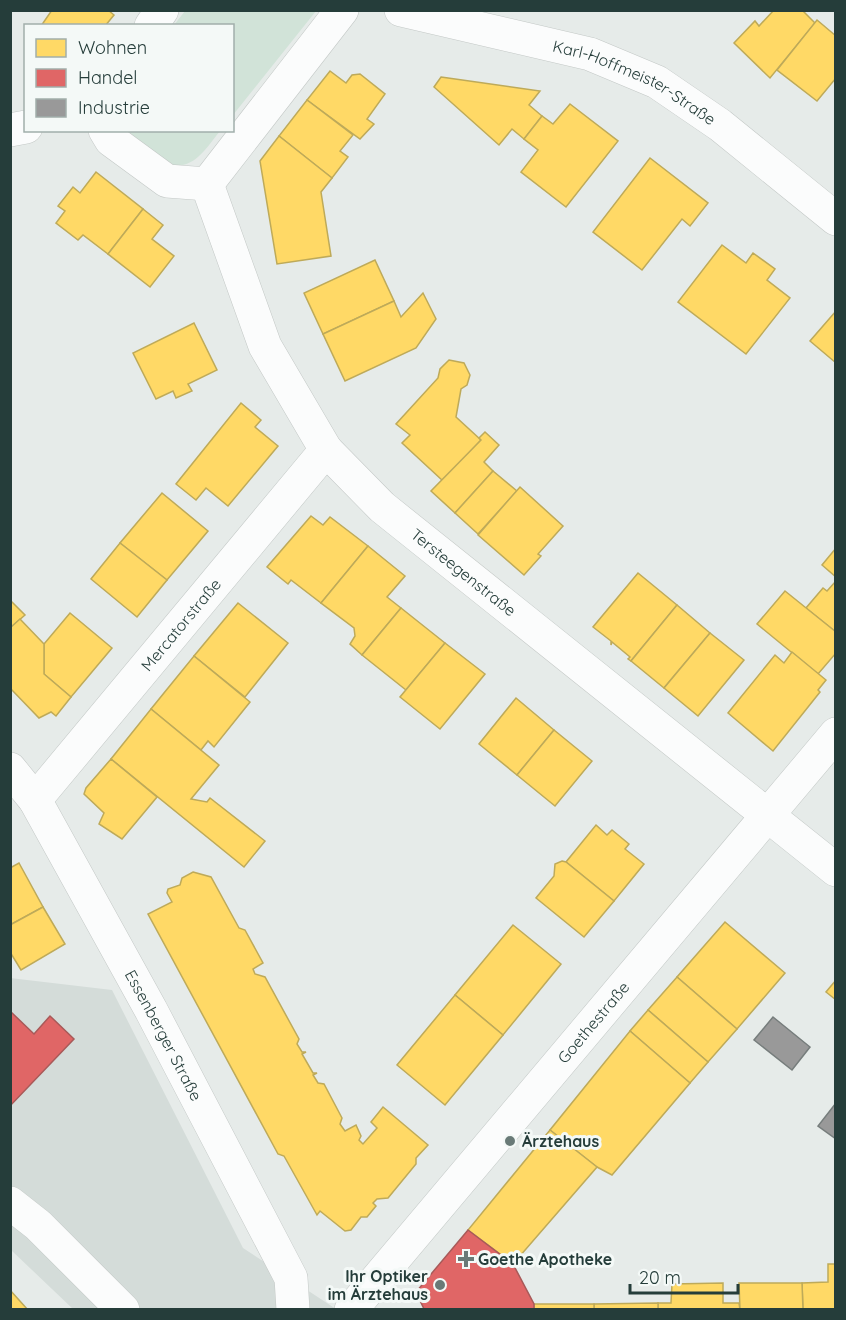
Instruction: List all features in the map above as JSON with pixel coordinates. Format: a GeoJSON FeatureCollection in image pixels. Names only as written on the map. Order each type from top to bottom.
{"type":"FeatureCollection","features":[{"type":"Feature","properties":{"kind":"street"},"geometry":{"type":"LineString","coordinates":[[152,24],[162,10]]}},
{"type":"Feature","properties":{"kind":"street"},"geometry":{"type":"LineString","coordinates":[[106,132],[111,140],[167,181],[207,184],[342,10]]}},
{"type":"Feature","properties":{"kind":"street","name":"Karl-Hoffmeister-Straße"},"geometry":{"type":"LineString","coordinates":[[401,10],[590,54],[657,82],[720,125],[836,219]]}},
{"type":"Feature","properties":{"kind":"street","name":"Tersteegenstraße"},"geometry":{"type":"LineString","coordinates":[[207,184],[265,346],[326,450],[382,507],[836,870]]}},
{"type":"Feature","properties":{"kind":"street","name":"Mercatorstraße"},"geometry":{"type":"LineString","coordinates":[[35,800],[326,450]]}},
{"type":"Feature","properties":{"kind":"street","name":"Goethestraße"},"geometry":{"type":"LineString","coordinates":[[351,1310],[836,734]]}},
{"type":"Feature","properties":{"kind":"street","name":"Essenberger Straße"},"geometry":{"type":"LineString","coordinates":[[10,769],[35,800],[151,1010],[291,1278],[293,1310]]}},
{"type":"Feature","properties":{"kind":"street"},"geometry":{"type":"LineString","coordinates":[[10,1203],[38,1225],[123,1310]]}},
{"type":"Feature","properties":{"kind":"shaded area"},"geometry":{"type":"Polygon","coordinates":[[[10,978],[112,990],[243,1248],[336,1309],[73,1309],[11,1250],[10,978]]]}},
{"type":"Feature","properties":{"kind":"green space"},"geometry":{"type":"Polygon","coordinates":[[[186,10],[316,11],[234,114],[234,24],[175,24],[186,10]]]}},
{"type":"Feature","properties":{"kind":"green space"},"geometry":{"type":"Polygon","coordinates":[[[124,132],[219,132],[199,156],[187,164],[171,165],[124,132]]]}},
{"type":"Feature","properties":{"kind":"building: Wohnen"},"geometry":{"type":"Polygon","coordinates":[[[52,10],[108,10],[114,15],[107,24],[42,24],[52,10]]]}},
{"type":"Feature","properties":{"kind":"building: Wohnen"},"geometry":{"type":"Polygon","coordinates":[[[774,10],[802,10],[815,23],[770,78],[734,43],[755,21],[759,26],[774,10]]]}},
{"type":"Feature","properties":{"kind":"building: Wohnen"},"geometry":{"type":"Polygon","coordinates":[[[817,20],[836,36],[836,78],[817,101],[777,70],[817,20]]]}},
{"type":"Feature","properties":{"kind":"building: Wohnen"},"geometry":{"type":"Polygon","coordinates":[[[330,71],[346,83],[352,75],[360,74],[385,94],[367,119],[374,124],[360,139],[307,100],[330,71]]]}},
{"type":"Feature","properties":{"kind":"building: Wohnen"},"geometry":{"type":"Polygon","coordinates":[[[441,77],[540,91],[529,105],[542,116],[524,139],[512,129],[499,145],[434,87],[441,77]]]}},
{"type":"Feature","properties":{"kind":"building: Wohnen"},"geometry":{"type":"Polygon","coordinates":[[[307,100],[353,135],[340,151],[348,157],[332,178],[279,136],[307,100]]]}},
{"type":"Feature","properties":{"kind":"building: Wohnen"},"geometry":{"type":"Polygon","coordinates":[[[570,104],[618,141],[566,207],[521,172],[538,150],[524,139],[542,116],[553,124],[570,104]]]}},
{"type":"Feature","properties":{"kind":"building: Wohnen"},"geometry":{"type":"Polygon","coordinates":[[[279,136],[332,178],[321,192],[331,256],[277,264],[260,161],[279,136]]]}},
{"type":"Feature","properties":{"kind":"building: Wohnen"},"geometry":{"type":"Polygon","coordinates":[[[650,158],[708,203],[690,226],[682,219],[642,270],[593,232],[650,158]]]}},
{"type":"Feature","properties":{"kind":"building: Wohnen"},"geometry":{"type":"Polygon","coordinates":[[[96,172],[143,209],[108,254],[83,235],[78,240],[56,223],[65,211],[58,206],[73,187],[80,193],[96,172]]]}},
{"type":"Feature","properties":{"kind":"building: Wohnen"},"geometry":{"type":"Polygon","coordinates":[[[143,209],[163,225],[152,239],[174,256],[150,287],[108,254],[143,209]]]}},
{"type":"Feature","properties":{"kind":"building: Wohnen"},"geometry":{"type":"Polygon","coordinates":[[[722,245],[746,263],[753,253],[775,269],[767,280],[790,298],[746,354],[678,302],[722,245]]]}},
{"type":"Feature","properties":{"kind":"building: Wohnen"},"geometry":{"type":"Polygon","coordinates":[[[375,260],[394,301],[323,334],[304,293],[375,260]]]}},
{"type":"Feature","properties":{"kind":"building: Wohnen"},"geometry":{"type":"Polygon","coordinates":[[[423,293],[436,319],[416,348],[345,381],[323,334],[394,301],[401,317],[423,293]]]}},
{"type":"Feature","properties":{"kind":"building: Wohnen"},"geometry":{"type":"Polygon","coordinates":[[[836,311],[836,363],[810,341],[836,311]]]}},
{"type":"Feature","properties":{"kind":"building: Wohnen"},"geometry":{"type":"Polygon","coordinates":[[[194,323],[217,370],[188,384],[192,391],[176,398],[173,391],[156,399],[133,353],[194,323]]]}},
{"type":"Feature","properties":{"kind":"building: Wohnen"},"geometry":{"type":"Polygon","coordinates":[[[449,360],[464,363],[470,375],[467,385],[461,389],[456,417],[481,440],[443,481],[402,443],[410,435],[396,424],[438,378],[440,369],[449,360]]]}},
{"type":"Feature","properties":{"kind":"building: Wohnen"},"geometry":{"type":"Polygon","coordinates":[[[241,403],[261,420],[255,427],[278,446],[228,506],[206,488],[196,500],[176,484],[241,403]]]}},
{"type":"Feature","properties":{"kind":"building: Wohnen"},"geometry":{"type":"Polygon","coordinates":[[[485,432],[499,445],[484,462],[493,471],[455,513],[431,491],[481,440],[479,438],[485,432]]]}},
{"type":"Feature","properties":{"kind":"building: Wohnen"},"geometry":{"type":"Polygon","coordinates":[[[493,471],[517,491],[478,534],[455,513],[493,471]]]}},
{"type":"Feature","properties":{"kind":"building: Wohnen"},"geometry":{"type":"Polygon","coordinates":[[[520,487],[563,526],[538,554],[541,556],[524,575],[478,535],[520,487]]]}},
{"type":"Feature","properties":{"kind":"building: Wohnen"},"geometry":{"type":"Polygon","coordinates":[[[162,493],[208,531],[167,580],[120,543],[162,493]]]}},
{"type":"Feature","properties":{"kind":"building: Wohnen"},"geometry":{"type":"Polygon","coordinates":[[[311,516],[323,525],[330,517],[368,546],[321,603],[291,580],[288,584],[267,567],[311,516]]]}},
{"type":"Feature","properties":{"kind":"building: Wohnen"},"geometry":{"type":"Polygon","coordinates":[[[120,543],[167,580],[137,617],[91,579],[120,543]]]}},
{"type":"Feature","properties":{"kind":"building: Wohnen"},"geometry":{"type":"Polygon","coordinates":[[[368,546],[405,576],[387,597],[401,608],[362,655],[350,644],[355,636],[354,628],[321,603],[368,546]]]}},
{"type":"Feature","properties":{"kind":"building: Wohnen"},"geometry":{"type":"Polygon","coordinates":[[[836,548],[836,577],[822,565],[836,548]]]}},
{"type":"Feature","properties":{"kind":"building: Wohnen"},"geometry":{"type":"Polygon","coordinates":[[[638,573],[677,605],[631,661],[628,659],[630,657],[612,642],[611,645],[611,641],[593,627],[638,573]]]}},
{"type":"Feature","properties":{"kind":"building: Wohnen"},"geometry":{"type":"Polygon","coordinates":[[[836,581],[836,632],[806,608],[823,588],[827,591],[836,581]]]}},
{"type":"Feature","properties":{"kind":"building: Wohnen"},"geometry":{"type":"Polygon","coordinates":[[[785,591],[836,632],[836,653],[818,674],[757,624],[785,591]]]}},
{"type":"Feature","properties":{"kind":"building: Wohnen"},"geometry":{"type":"Polygon","coordinates":[[[10,600],[25,615],[10,628],[10,600]]]}},
{"type":"Feature","properties":{"kind":"building: Wohnen"},"geometry":{"type":"Polygon","coordinates":[[[238,603],[288,643],[245,697],[194,656],[238,603]]]}},
{"type":"Feature","properties":{"kind":"building: Wohnen"},"geometry":{"type":"Polygon","coordinates":[[[677,605],[710,633],[664,688],[631,661],[677,605]]]}},
{"type":"Feature","properties":{"kind":"building: Wohnen"},"geometry":{"type":"Polygon","coordinates":[[[401,608],[445,643],[406,690],[362,655],[401,608]]]}},
{"type":"Feature","properties":{"kind":"building: Wohnen"},"geometry":{"type":"Polygon","coordinates":[[[70,613],[112,648],[71,697],[44,674],[44,644],[70,613]]]}},
{"type":"Feature","properties":{"kind":"building: Wohnen"},"geometry":{"type":"Polygon","coordinates":[[[20,619],[44,644],[44,674],[71,697],[56,716],[51,712],[39,718],[10,688],[10,628],[20,619]]]}},
{"type":"Feature","properties":{"kind":"building: Wohnen"},"geometry":{"type":"Polygon","coordinates":[[[710,633],[744,660],[698,716],[664,688],[710,633]]]}},
{"type":"Feature","properties":{"kind":"building: Wohnen"},"geometry":{"type":"Polygon","coordinates":[[[445,643],[485,674],[440,729],[400,697],[445,643]]]}},
{"type":"Feature","properties":{"kind":"building: Wohnen"},"geometry":{"type":"Polygon","coordinates":[[[792,652],[826,680],[818,690],[820,692],[773,751],[728,713],[775,655],[784,663],[792,652]]]}},
{"type":"Feature","properties":{"kind":"building: Wohnen"},"geometry":{"type":"Polygon","coordinates":[[[194,656],[250,702],[214,747],[208,741],[201,750],[151,709],[194,656]]]}},
{"type":"Feature","properties":{"kind":"building: Wohnen"},"geometry":{"type":"Polygon","coordinates":[[[516,698],[554,730],[517,775],[479,744],[516,698]]]}},
{"type":"Feature","properties":{"kind":"building: Wohnen"},"geometry":{"type":"Polygon","coordinates":[[[151,709],[219,765],[191,799],[207,802],[210,798],[265,841],[244,867],[111,759],[151,709]]]}},
{"type":"Feature","properties":{"kind":"building: Wohnen"},"geometry":{"type":"Polygon","coordinates":[[[554,730],[592,761],[555,806],[517,775],[554,730]]]}},
{"type":"Feature","properties":{"kind":"building: Wohnen"},"geometry":{"type":"Polygon","coordinates":[[[111,759],[157,797],[122,839],[99,824],[104,813],[84,794],[86,788],[111,759]]]}},
{"type":"Feature","properties":{"kind":"building: Wohnen"},"geometry":{"type":"Polygon","coordinates":[[[596,825],[607,835],[612,830],[629,844],[625,849],[644,864],[614,901],[566,862],[596,825]]]}},
{"type":"Feature","properties":{"kind":"building: Wohnen"},"geometry":{"type":"Polygon","coordinates":[[[562,861],[614,901],[584,937],[536,898],[554,876],[555,864],[562,861]]]}},
{"type":"Feature","properties":{"kind":"building: Wohnen"},"geometry":{"type":"Polygon","coordinates":[[[19,863],[43,907],[10,925],[10,868],[19,863]]]}},
{"type":"Feature","properties":{"kind":"building: Wohnen"},"geometry":{"type":"Polygon","coordinates":[[[193,872],[211,877],[239,928],[245,930],[263,963],[253,969],[255,974],[265,977],[299,1039],[297,1044],[302,1052],[306,1052],[302,1054],[313,1073],[317,1073],[313,1075],[318,1083],[324,1084],[342,1118],[340,1124],[345,1131],[356,1125],[361,1136],[359,1140],[363,1144],[377,1128],[371,1122],[383,1107],[428,1145],[416,1158],[416,1164],[388,1198],[377,1199],[373,1203],[376,1206],[367,1217],[361,1217],[351,1230],[345,1231],[320,1211],[317,1215],[284,1156],[278,1154],[148,914],[172,902],[167,893],[168,889],[180,885],[182,878],[193,872]]]}},
{"type":"Feature","properties":{"kind":"building: Wohnen"},"geometry":{"type":"Polygon","coordinates":[[[43,907],[65,944],[21,970],[10,952],[10,925],[43,907]]]}},
{"type":"Feature","properties":{"kind":"building: Wohnen"},"geometry":{"type":"Polygon","coordinates":[[[725,922],[785,973],[737,1029],[677,977],[725,922]]]}},
{"type":"Feature","properties":{"kind":"building: Wohnen"},"geometry":{"type":"Polygon","coordinates":[[[513,925],[561,964],[503,1035],[455,995],[513,925]]]}},
{"type":"Feature","properties":{"kind":"building: Wohnen"},"geometry":{"type":"Polygon","coordinates":[[[677,977],[737,1029],[708,1062],[648,1010],[677,977]]]}},
{"type":"Feature","properties":{"kind":"building: Wohnen"},"geometry":{"type":"Polygon","coordinates":[[[836,980],[836,1000],[826,992],[836,980]]]}},
{"type":"Feature","properties":{"kind":"building: Wohnen"},"geometry":{"type":"Polygon","coordinates":[[[455,995],[503,1035],[445,1105],[397,1065],[455,995]]]}},
{"type":"Feature","properties":{"kind":"building: Wohnen"},"geometry":{"type":"Polygon","coordinates":[[[648,1010],[708,1062],[690,1083],[630,1031],[648,1010]]]}},
{"type":"Feature","properties":{"kind":"building: Wohnen"},"geometry":{"type":"Polygon","coordinates":[[[630,1031],[690,1083],[612,1175],[597,1167],[550,1130],[630,1031]]]}},
{"type":"Feature","properties":{"kind":"building: Wohnen"},"geometry":{"type":"Polygon","coordinates":[[[550,1130],[597,1167],[513,1264],[468,1230],[550,1130]]]}},
{"type":"Feature","properties":{"kind":"building: Wohnen"},"geometry":{"type":"Polygon","coordinates":[[[828,1264],[836,1264],[836,1310],[803,1310],[802,1283],[828,1282],[828,1264]]]}},
{"type":"Feature","properties":{"kind":"building: Wohnen"},"geometry":{"type":"Polygon","coordinates":[[[723,1283],[723,1303],[739,1303],[740,1310],[658,1310],[658,1303],[671,1303],[672,1284],[723,1283]]]}},
{"type":"Feature","properties":{"kind":"building: Wohnen"},"geometry":{"type":"Polygon","coordinates":[[[739,1283],[802,1283],[803,1310],[740,1310],[739,1283]]]}},
{"type":"Feature","properties":{"kind":"building: Wohnen"},"geometry":{"type":"Polygon","coordinates":[[[10,1290],[28,1310],[10,1310],[10,1290]]]}},
{"type":"Feature","properties":{"kind":"building: Wohnen"},"geometry":{"type":"Polygon","coordinates":[[[658,1303],[658,1310],[594,1310],[594,1304],[658,1303]]]}},
{"type":"Feature","properties":{"kind":"building: Wohnen"},"geometry":{"type":"Polygon","coordinates":[[[534,1304],[594,1304],[594,1310],[534,1310],[534,1304]]]}},
{"type":"Feature","properties":{"kind":"building: Handel"},"geometry":{"type":"Polygon","coordinates":[[[10,1011],[34,1034],[50,1016],[74,1039],[10,1106],[10,1011]]]}},
{"type":"Feature","properties":{"kind":"building: Handel"},"geometry":{"type":"Polygon","coordinates":[[[468,1230],[513,1264],[534,1304],[534,1310],[422,1310],[424,1309],[416,1292],[468,1230]]]}},
{"type":"Feature","properties":{"kind":"building: Industrie"},"geometry":{"type":"Polygon","coordinates":[[[773,1017],[810,1047],[792,1070],[754,1040],[773,1017]]]}},
{"type":"Feature","properties":{"kind":"building: Industrie"},"geometry":{"type":"Polygon","coordinates":[[[836,1103],[836,1139],[818,1126],[836,1103]]]}},
{"type":"Feature","properties":{"kind":"place","name":"Ärztehaus"},"geometry":{"type":"Point","coordinates":[510,1141]}},
{"type":"Feature","properties":{"kind":"place","name":"Goethe Apotheke"},"geometry":{"type":"Point","coordinates":[466,1259]}},
{"type":"Feature","properties":{"kind":"place","name":"Ihr Optiker im Ärztehaus"},"geometry":{"type":"Point","coordinates":[440,1285]}}]}
